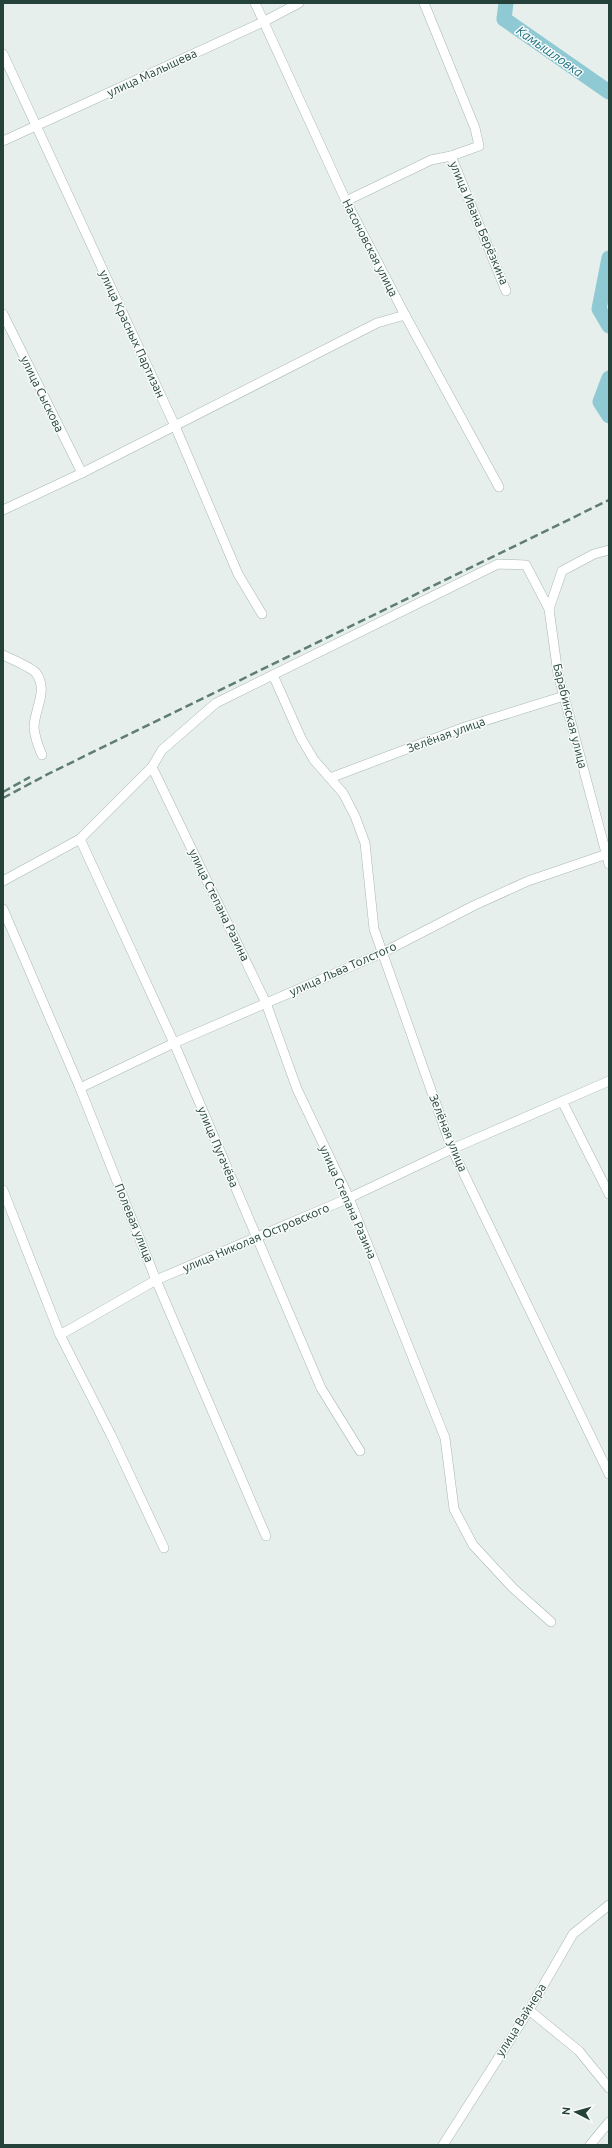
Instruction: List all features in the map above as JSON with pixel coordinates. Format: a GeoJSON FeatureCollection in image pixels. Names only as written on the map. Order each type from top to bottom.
{"type":"FeatureCollection","features":[{"type":"Feature","properties":{"kind":"street","name":"Насоновская улица"},"geometry":{"type":"LineString","coordinates":[[255,3],[346,201],[405,315],[499,487]]}},
{"type":"Feature","properties":{"kind":"street","name":"улица Малышева"},"geometry":{"type":"LineString","coordinates":[[3,141],[263,22],[299,3]]}},
{"type":"Feature","properties":{"kind":"street"},"geometry":{"type":"LineString","coordinates":[[346,201],[431,160],[451,156],[480,146],[475,128],[424,3]]}},
{"type":"Feature","properties":{"kind":"street","name":"улица Красных Партизан"},"geometry":{"type":"LineString","coordinates":[[3,54],[175,426],[238,574],[262,614]]}},
{"type":"Feature","properties":{"kind":"street","name":"улица Ивана Берёзкина"},"geometry":{"type":"LineString","coordinates":[[451,156],[506,291]]}},
{"type":"Feature","properties":{"kind":"street","name":"улица Сыскова"},"geometry":{"type":"LineString","coordinates":[[3,314],[82,473]]}},
{"type":"Feature","properties":{"kind":"street"},"geometry":{"type":"LineString","coordinates":[[3,510],[82,473],[377,323],[405,315]]}},
{"type":"Feature","properties":{"kind":"street","name":"Барабинская улица"},"geometry":{"type":"LineString","coordinates":[[609,550],[594,554],[562,571],[549,609],[558,674],[609,864]]}},
{"type":"Feature","properties":{"kind":"street"},"geometry":{"type":"LineString","coordinates":[[3,881],[80,839],[152,767],[162,750],[216,703],[498,564],[526,565],[549,609]]}},
{"type":"Feature","properties":{"kind":"street"},"geometry":{"type":"LineString","coordinates":[[3,655],[35,672],[41,684],[41,696],[34,726],[36,739],[42,755]]}},
{"type":"Feature","properties":{"kind":"street","name":"Зелёная улица"},"geometry":{"type":"LineString","coordinates":[[273,675],[301,738],[314,760],[343,793],[365,843],[370,878],[371,910],[374,929],[452,1149],[609,1474]]}},
{"type":"Feature","properties":{"kind":"street","name":"Зелёная улица"},"geometry":{"type":"LineString","coordinates":[[330,778],[466,727],[564,696]]}},
{"type":"Feature","properties":{"kind":"street","name":"улица Степана Разина"},"geometry":{"type":"LineString","coordinates":[[152,767],[266,1003],[297,1089],[349,1198],[445,1438],[454,1509],[473,1545],[513,1588],[551,1622]]}},
{"type":"Feature","properties":{"kind":"street","name":"улица Пугачёва"},"geometry":{"type":"LineString","coordinates":[[80,839],[174,1043],[321,1388],[360,1451]]}},
{"type":"Feature","properties":{"kind":"street","name":"улица Льва Толстого"},"geometry":{"type":"LineString","coordinates":[[80,1088],[174,1043],[382,953],[473,906],[528,881],[607,854]]}},
{"type":"Feature","properties":{"kind":"street","name":"Полевая улица"},"geometry":{"type":"LineString","coordinates":[[3,909],[80,1088],[156,1280],[266,1536]]}},
{"type":"Feature","properties":{"kind":"street","name":"улица Николая Островского"},"geometry":{"type":"LineString","coordinates":[[60,1335],[156,1280],[349,1198],[452,1149],[609,1081]]}},
{"type":"Feature","properties":{"kind":"street"},"geometry":{"type":"LineString","coordinates":[[563,1102],[609,1194]]}},
{"type":"Feature","properties":{"kind":"street"},"geometry":{"type":"LineString","coordinates":[[3,1190],[60,1335],[111,1435],[164,1548]]}},
{"type":"Feature","properties":{"kind":"street","name":"улица Вайнера"},"geometry":{"type":"LineString","coordinates":[[443,2145],[529,2010],[573,1934],[609,1905]]}},
{"type":"Feature","properties":{"kind":"street"},"geometry":{"type":"LineString","coordinates":[[529,2010],[579,2051],[609,2088]]}},
{"type":"Feature","properties":{"kind":"street"},"geometry":{"type":"LineString","coordinates":[[590,2145],[609,2122]]}},
{"type":"Feature","properties":{"kind":"waterway","name":"Камышловка"},"geometry":{"type":"LineString","coordinates":[[506,3],[504,19],[609,92]]}},
{"type":"Feature","properties":{"kind":"waterway","name":"Камышловка"},"geometry":{"type":"LineString","coordinates":[[609,258],[599,309],[609,326]]}},
{"type":"Feature","properties":{"kind":"waterway","name":"Камышловка"},"geometry":{"type":"LineString","coordinates":[[609,378],[600,402],[609,416]]}},
{"type":"Feature","properties":{"kind":"railway"},"geometry":{"type":"LineString","coordinates":[[3,798],[50,773],[609,500]]}},
{"type":"Feature","properties":{"kind":"railway"},"geometry":{"type":"LineString","coordinates":[[3,792],[30,777]]}}]}
